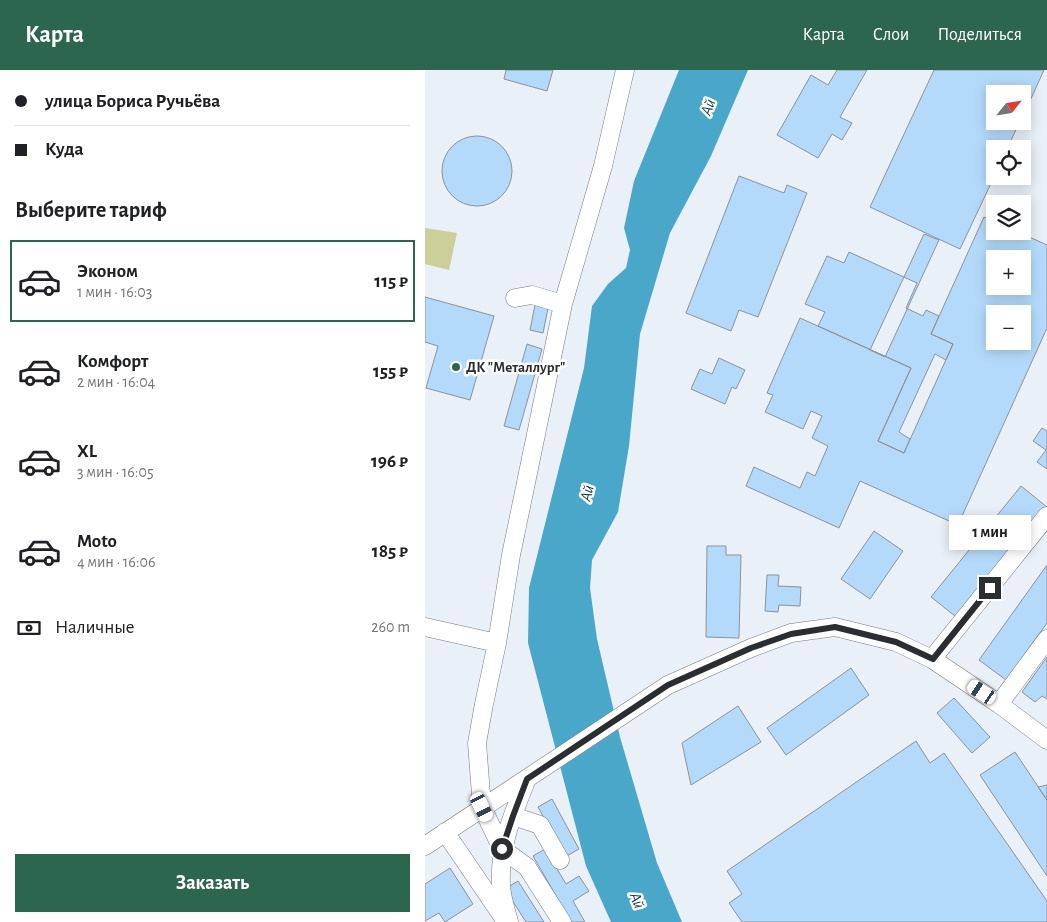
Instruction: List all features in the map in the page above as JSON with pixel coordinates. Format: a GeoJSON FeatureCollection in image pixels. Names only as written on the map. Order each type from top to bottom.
{"type":"FeatureCollection","features":[{"type":"Feature","properties":{"kind":"street"},"geometry":{"type":"LineString","coordinates":[[561,922],[527,867],[502,849],[482,807],[477,744],[483,704],[497,643],[511,555],[563,304],[603,166],[625,70]]}},
{"type":"Feature","properties":{"kind":"street"},"geometry":{"type":"LineString","coordinates":[[515,298],[532,296],[563,304]]}},
{"type":"Feature","properties":{"kind":"street"},"geometry":{"type":"LineString","coordinates":[[933,659],[1047,516]]}},
{"type":"Feature","properties":{"kind":"street"},"geometry":{"type":"LineString","coordinates":[[425,627],[497,643]]}},
{"type":"Feature","properties":{"kind":"street"},"geometry":{"type":"LineString","coordinates":[[425,846],[668,685],[751,648],[791,634],[835,627],[896,642],[933,659],[999,704],[1047,740]]}},
{"type":"Feature","properties":{"kind":"street"},"geometry":{"type":"LineString","coordinates":[[999,704],[1047,639]]}},
{"type":"Feature","properties":{"kind":"street"},"geometry":{"type":"LineString","coordinates":[[508,922],[501,885],[502,849],[513,816],[534,775]]}},
{"type":"Feature","properties":{"kind":"street"},"geometry":{"type":"LineString","coordinates":[[513,816],[540,825],[560,860]]}},
{"type":"Feature","properties":{"kind":"street"},"geometry":{"type":"LineString","coordinates":[[445,832],[508,922]]}},
{"type":"Feature","properties":{"kind":"green space"},"geometry":{"type":"Polygon","coordinates":[[[425,228],[457,233],[449,270],[425,264],[425,228]]]}},
{"type":"Feature","properties":{"kind":"water","name":"Ай"},"geometry":{"type":"Polygon","coordinates":[[[679,70],[748,70],[711,156],[670,233],[640,334],[629,446],[618,512],[592,560],[590,588],[597,639],[620,737],[657,863],[682,922],[611,922],[586,866],[528,643],[529,588],[584,368],[592,306],[608,284],[626,268],[630,250],[624,228],[634,181],[679,70]]]}},
{"type":"Feature","properties":{"kind":"building"},"geometry":{"type":"Polygon","coordinates":[[[506,70],[553,70],[547,91],[504,79],[506,70]]]}},
{"type":"Feature","properties":{"kind":"building"},"geometry":{"type":"Polygon","coordinates":[[[837,70],[867,70],[840,117],[852,123],[842,140],[832,134],[818,158],[777,135],[811,75],[828,85],[837,70]]]}},
{"type":"Feature","properties":{"kind":"building"},"geometry":{"type":"Polygon","coordinates":[[[934,70],[1044,70],[1031,98],[1031,85],[986,85],[986,130],[1016,130],[1011,140],[986,140],[986,185],[990,185],[960,249],[870,207],[934,70]]]}},
{"type":"Feature","properties":{"kind":"building"},"geometry":{"type":"Polygon","coordinates":[[[477,136],[490,139],[502,146],[509,158],[512,171],[509,184],[502,196],[490,203],[477,206],[464,203],[452,196],[445,184],[442,171],[445,158],[452,146],[464,139],[477,136]]]}},
{"type":"Feature","properties":{"kind":"building"},"geometry":{"type":"Polygon","coordinates":[[[739,176],[784,193],[787,185],[807,193],[758,317],[739,310],[731,331],[686,313],[739,176]]]}},
{"type":"Feature","properties":{"kind":"building"},"geometry":{"type":"Polygon","coordinates":[[[984,217],[986,218],[986,240],[1031,240],[1031,238],[1047,245],[1047,328],[958,525],[860,481],[839,528],[746,486],[754,467],[800,488],[807,472],[815,476],[828,446],[812,438],[822,416],[811,411],[803,429],[765,412],[773,395],[767,393],[800,318],[911,368],[878,441],[904,453],[953,344],[931,334],[984,217]]]}},
{"type":"Feature","properties":{"kind":"building"},"geometry":{"type":"Polygon","coordinates":[[[924,234],[939,240],[885,357],[870,350],[924,234]]]}},
{"type":"Feature","properties":{"kind":"building"},"geometry":{"type":"Polygon","coordinates":[[[849,252],[917,283],[906,308],[923,316],[926,310],[939,316],[931,334],[953,344],[946,360],[935,354],[899,432],[910,439],[904,453],[878,441],[911,368],[818,326],[825,312],[805,304],[827,256],[844,263],[849,252]]]}},
{"type":"Feature","properties":{"kind":"building","name":"ДК \"Металлург\""},"geometry":{"type":"Polygon","coordinates":[[[425,297],[494,316],[470,400],[426,388],[438,346],[425,342],[425,297]]]}},
{"type":"Feature","properties":{"kind":"building"},"geometry":{"type":"Polygon","coordinates":[[[535,305],[548,308],[543,333],[530,330],[535,305]]]}},
{"type":"Feature","properties":{"kind":"building"},"geometry":{"type":"Polygon","coordinates":[[[527,344],[542,349],[519,430],[504,426],[527,344]]]}},
{"type":"Feature","properties":{"kind":"building"},"geometry":{"type":"Polygon","coordinates":[[[719,358],[745,370],[736,389],[732,387],[725,404],[691,389],[700,369],[712,374],[719,358]]]}},
{"type":"Feature","properties":{"kind":"building"},"geometry":{"type":"Polygon","coordinates":[[[1042,428],[1047,431],[1047,469],[1037,462],[1046,450],[1033,441],[1042,428]]]}},
{"type":"Feature","properties":{"kind":"building"},"geometry":{"type":"Polygon","coordinates":[[[1021,486],[1047,507],[1047,512],[960,620],[931,597],[1021,486]]]}},
{"type":"Feature","properties":{"kind":"building"},"geometry":{"type":"Polygon","coordinates":[[[874,531],[903,551],[870,599],[841,579],[874,531]]]}},
{"type":"Feature","properties":{"kind":"building"},"geometry":{"type":"Polygon","coordinates":[[[707,546],[726,546],[726,555],[741,555],[739,638],[706,637],[707,546]]]}},
{"type":"Feature","properties":{"kind":"building"},"geometry":{"type":"Polygon","coordinates":[[[1047,565],[1047,623],[1006,680],[979,660],[1047,565]]]}},
{"type":"Feature","properties":{"kind":"building"},"geometry":{"type":"Polygon","coordinates":[[[767,575],[779,575],[778,586],[801,587],[800,606],[779,605],[778,612],[765,611],[767,575]]]}},
{"type":"Feature","properties":{"kind":"building"},"geometry":{"type":"Polygon","coordinates":[[[1047,657],[1047,699],[1042,696],[1035,702],[1022,692],[1047,657]]]}},
{"type":"Feature","properties":{"kind":"building"},"geometry":{"type":"Polygon","coordinates":[[[851,668],[869,695],[786,755],[767,728],[851,668]]]}},
{"type":"Feature","properties":{"kind":"building"},"geometry":{"type":"Polygon","coordinates":[[[954,698],[990,737],[972,753],[937,713],[954,698]]]}},
{"type":"Feature","properties":{"kind":"building"},"geometry":{"type":"Polygon","coordinates":[[[738,706],[761,742],[691,785],[682,743],[738,706]]]}},
{"type":"Feature","properties":{"kind":"building"},"geometry":{"type":"Polygon","coordinates":[[[916,741],[930,763],[944,753],[1047,901],[1047,922],[742,922],[729,903],[742,894],[727,871],[916,741]]]}},
{"type":"Feature","properties":{"kind":"building"},"geometry":{"type":"Polygon","coordinates":[[[1015,752],[1047,800],[1047,876],[980,775],[1015,752]]]}},
{"type":"Feature","properties":{"kind":"building"},"geometry":{"type":"Polygon","coordinates":[[[1047,785],[1047,800],[1038,787],[1047,785]]]}},
{"type":"Feature","properties":{"kind":"building"},"geometry":{"type":"Polygon","coordinates":[[[552,799],[579,849],[565,857],[538,807],[552,799]]]}},
{"type":"Feature","properties":{"kind":"building"},"geometry":{"type":"Polygon","coordinates":[[[545,849],[566,884],[579,876],[589,891],[573,901],[585,922],[571,922],[533,856],[545,849]]]}},
{"type":"Feature","properties":{"kind":"building"},"geometry":{"type":"Polygon","coordinates":[[[450,868],[473,904],[445,922],[439,913],[425,921],[425,884],[450,868]]]}},
{"type":"Feature","properties":{"kind":"building"},"geometry":{"type":"Polygon","coordinates":[[[518,881],[544,922],[526,922],[505,889],[518,881]]]}},
{"type":"Feature","properties":{"kind":"place","name":"ДК \"Металлург\""},"geometry":{"type":"Point","coordinates":[456,367]}},
{"type":"Feature","properties":{"kind":"route"},"geometry":{"type":"LineString","coordinates":[[502,849],[527,779],[668,685],[751,648],[791,634],[835,627],[896,642],[933,659],[990,588]]}}]}
